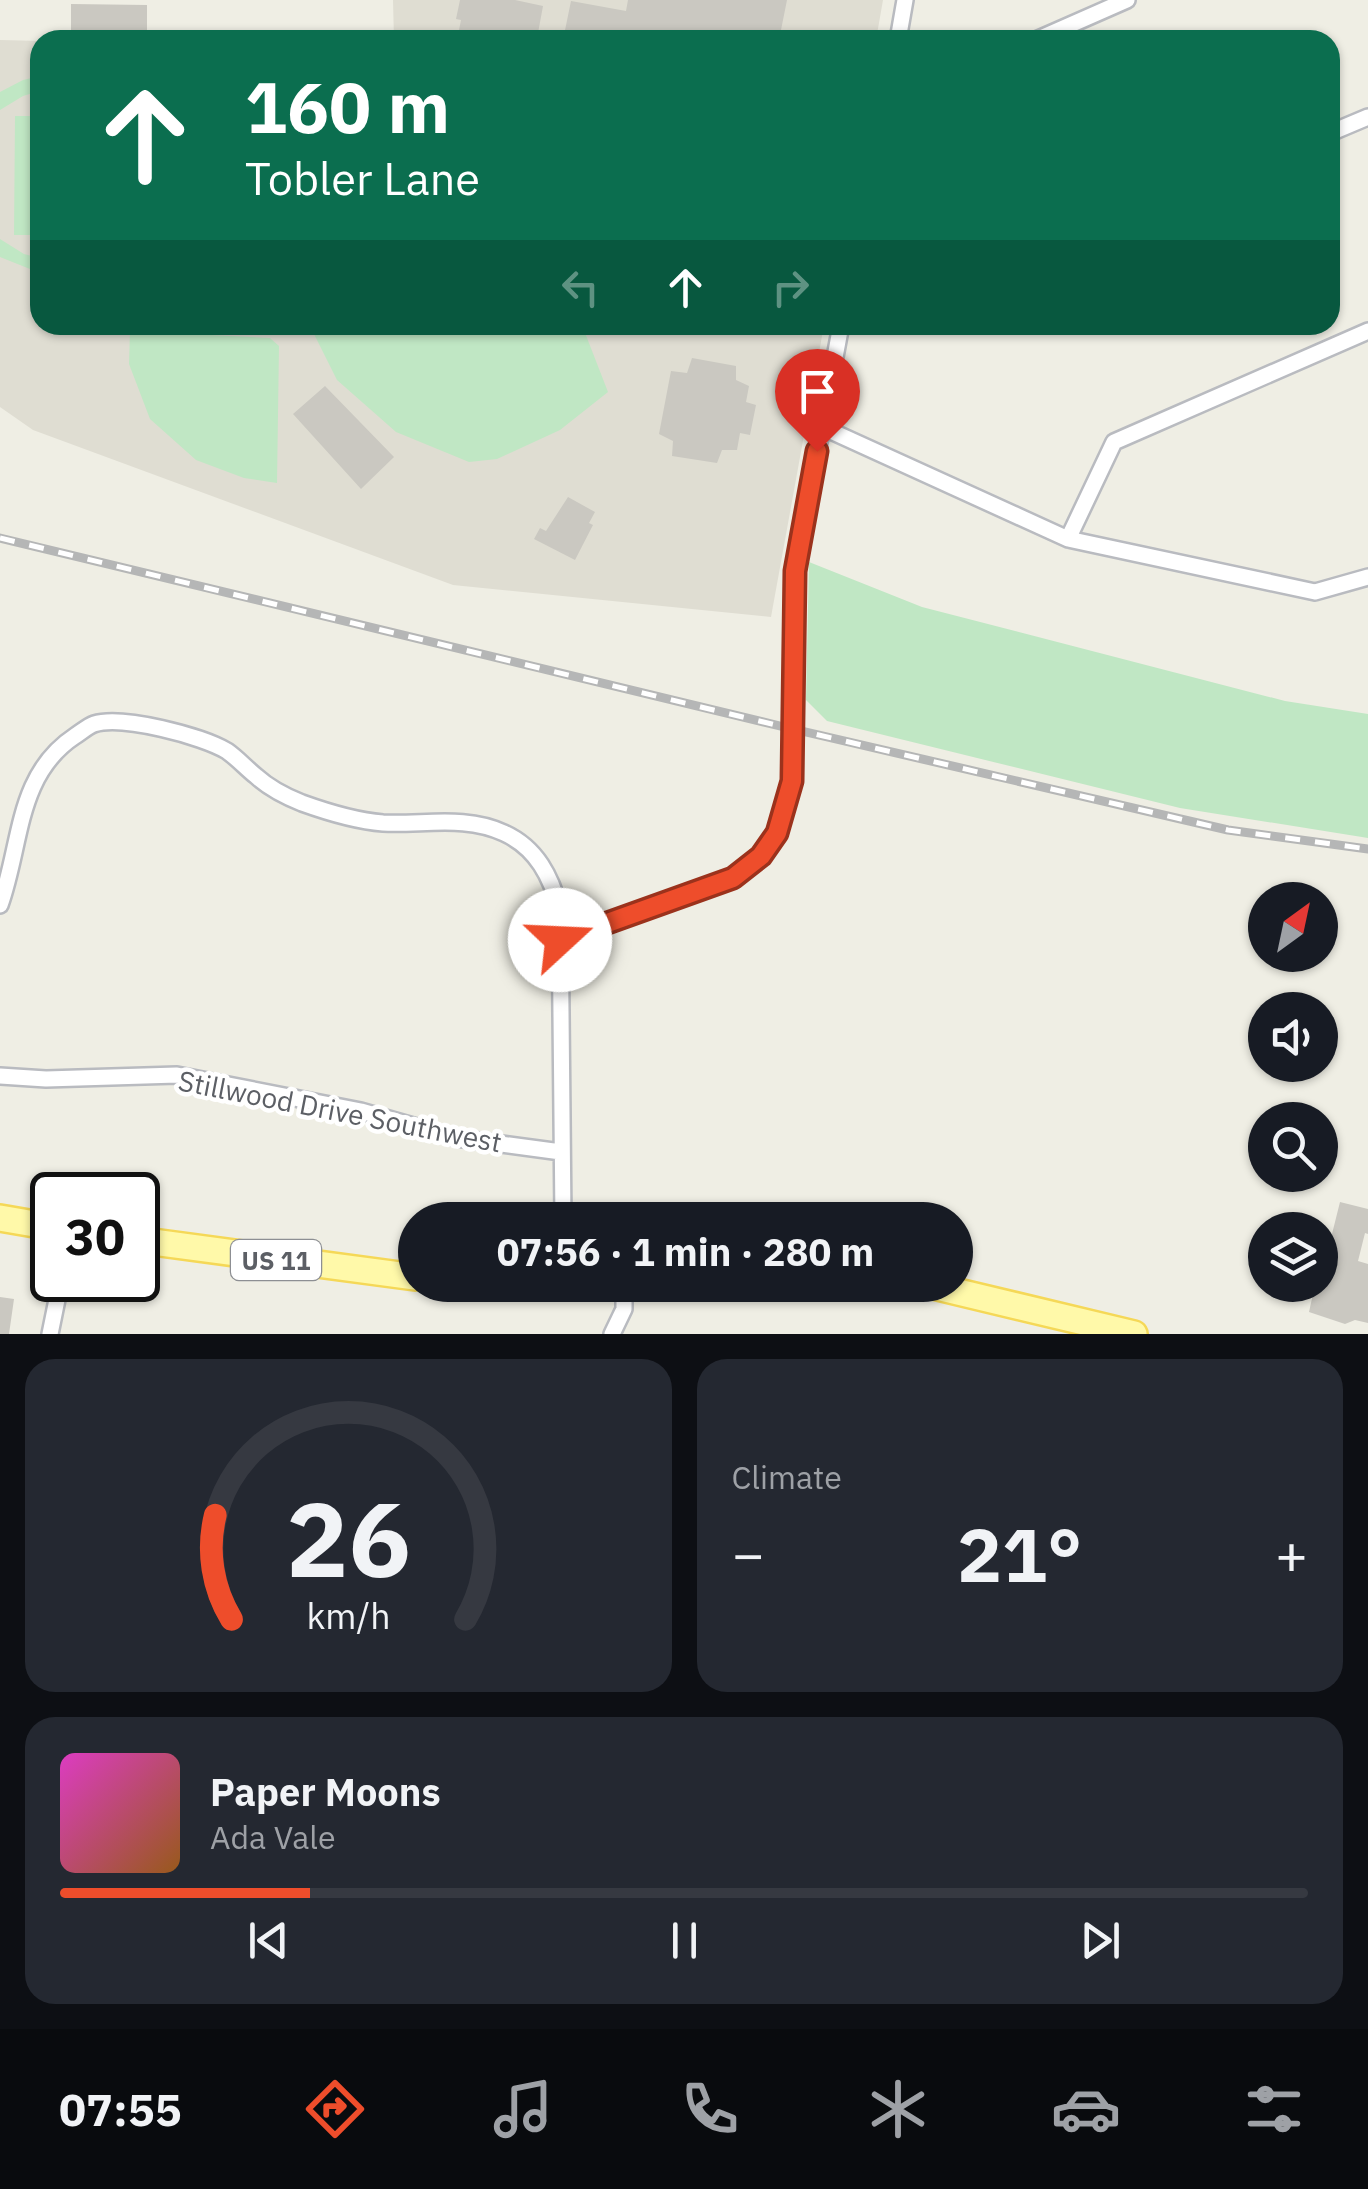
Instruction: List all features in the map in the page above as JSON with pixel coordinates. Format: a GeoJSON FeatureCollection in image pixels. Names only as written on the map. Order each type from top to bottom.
{"type":"FeatureCollection","features":[{"type":"Feature","properties":{"kind":"main road"},"geometry":{"type":"LineString","coordinates":[[0,1218],[30,1223]]}},
{"type":"Feature","properties":{"kind":"main road","name":"US 11"},"geometry":{"type":"LineString","coordinates":[[160,1243],[398,1275]]}},
{"type":"Feature","properties":{"kind":"main road"},"geometry":{"type":"LineString","coordinates":[[973,1296],[1134,1334]]}},
{"type":"Feature","properties":{"kind":"street"},"geometry":{"type":"LineString","coordinates":[[900,30],[905,0]]}},
{"type":"Feature","properties":{"kind":"street"},"geometry":{"type":"LineString","coordinates":[[1059,30],[1127,0]]}},
{"type":"Feature","properties":{"kind":"street"},"geometry":{"type":"LineString","coordinates":[[1340,129],[1368,117]]}},
{"type":"Feature","properties":{"kind":"street"},"geometry":{"type":"LineString","coordinates":[[1068,539],[1114,442],[1368,332]]}},
{"type":"Feature","properties":{"kind":"street"},"geometry":{"type":"LineString","coordinates":[[560,940],[733,878],[761,856],[777,833],[792,781],[795,571],[839,335]]}},
{"type":"Feature","properties":{"kind":"street"},"geometry":{"type":"LineString","coordinates":[[822,427],[1068,539],[1314,592],[1368,577]]}},
{"type":"Feature","properties":{"kind":"street"},"geometry":{"type":"LineString","coordinates":[[0,905],[10,877],[27,794],[53,750],[94,724],[145,725],[188,734],[228,752],[259,780],[299,802],[340,814],[380,823],[466,822],[504,833],[531,851],[552,878],[560,910],[562,1202]]}},
{"type":"Feature","properties":{"kind":"street","name":"Stillwood Drive Southwest"},"geometry":{"type":"LineString","coordinates":[[0,1076],[46,1080],[177,1075],[362,1111],[456,1138],[561,1152]]}},
{"type":"Feature","properties":{"kind":"street"},"geometry":{"type":"LineString","coordinates":[[50,1334],[57,1302]]}},
{"type":"Feature","properties":{"kind":"street"},"geometry":{"type":"LineString","coordinates":[[612,1334],[624,1302]]}},
{"type":"Feature","properties":{"kind":"shaded area"},"geometry":{"type":"Polygon","coordinates":[[[393,0],[883,0],[878,30],[394,30],[393,0]]]}},
{"type":"Feature","properties":{"kind":"shaded area"},"geometry":{"type":"Polygon","coordinates":[[[0,40],[30,41],[30,335],[822,335],[771,617],[453,585],[33,430],[0,407],[0,40]]]}},
{"type":"Feature","properties":{"kind":"green space"},"geometry":{"type":"Polygon","coordinates":[[[30,78],[30,94],[0,110],[0,92],[30,78]]]}},
{"type":"Feature","properties":{"kind":"green space"},"geometry":{"type":"Polygon","coordinates":[[[15,116],[30,116],[30,235],[14,235],[15,116]]]}},
{"type":"Feature","properties":{"kind":"green space"},"geometry":{"type":"Polygon","coordinates":[[[0,239],[30,256],[30,269],[0,257],[0,239]]]}},
{"type":"Feature","properties":{"kind":"green space"},"geometry":{"type":"Polygon","coordinates":[[[130,335],[270,338],[279,346],[277,483],[244,478],[196,460],[150,419],[129,364],[130,335]]]}},
{"type":"Feature","properties":{"kind":"green space"},"geometry":{"type":"Polygon","coordinates":[[[314,335],[586,335],[608,392],[560,430],[497,459],[469,462],[396,432],[337,380],[314,335]]]}},
{"type":"Feature","properties":{"kind":"green space"},"geometry":{"type":"Polygon","coordinates":[[[809,562],[922,607],[1285,701],[1368,714],[1368,838],[1180,808],[827,721],[806,700],[809,562]]]}},
{"type":"Feature","properties":{"kind":"building"},"geometry":{"type":"Polygon","coordinates":[[[460,0],[515,0],[543,6],[539,30],[459,30],[461,20],[456,19],[460,0]]]}},
{"type":"Feature","properties":{"kind":"building"},"geometry":{"type":"Polygon","coordinates":[[[628,0],[787,0],[781,30],[565,30],[571,1],[626,11],[628,0]]]}},
{"type":"Feature","properties":{"kind":"building"},"geometry":{"type":"Polygon","coordinates":[[[71,4],[147,5],[147,30],[71,30],[71,4]]]}},
{"type":"Feature","properties":{"kind":"building"},"geometry":{"type":"Polygon","coordinates":[[[692,358],[736,366],[736,380],[749,386],[746,402],[756,405],[750,435],[740,433],[737,450],[722,450],[717,463],[672,456],[673,441],[659,434],[671,371],[687,373],[692,358]]]}},
{"type":"Feature","properties":{"kind":"building"},"geometry":{"type":"Polygon","coordinates":[[[325,386],[394,457],[361,489],[293,414],[325,386]]]}},
{"type":"Feature","properties":{"kind":"building"},"geometry":{"type":"Polygon","coordinates":[[[568,497],[595,512],[589,523],[593,525],[575,560],[534,539],[540,528],[546,531],[568,497]]]}},
{"type":"Feature","properties":{"kind":"building"},"geometry":{"type":"Polygon","coordinates":[[[1340,1202],[1368,1209],[1368,1234],[1365,1233],[1358,1261],[1368,1264],[1368,1323],[1355,1320],[1345,1324],[1309,1312],[1311,1302],[1338,1302],[1340,1202]]]}},
{"type":"Feature","properties":{"kind":"building"},"geometry":{"type":"Polygon","coordinates":[[[0,1297],[14,1299],[9,1334],[0,1334],[0,1297]]]}},
{"type":"Feature","properties":{"kind":"railway"},"geometry":{"type":"LineString","coordinates":[[0,538],[1228,830],[1368,849]]}},
{"type":"Feature","properties":{"kind":"route"},"geometry":{"type":"LineString","coordinates":[[560,940],[733,878],[761,856],[777,833],[792,781],[795,571],[817,451]]}}]}
